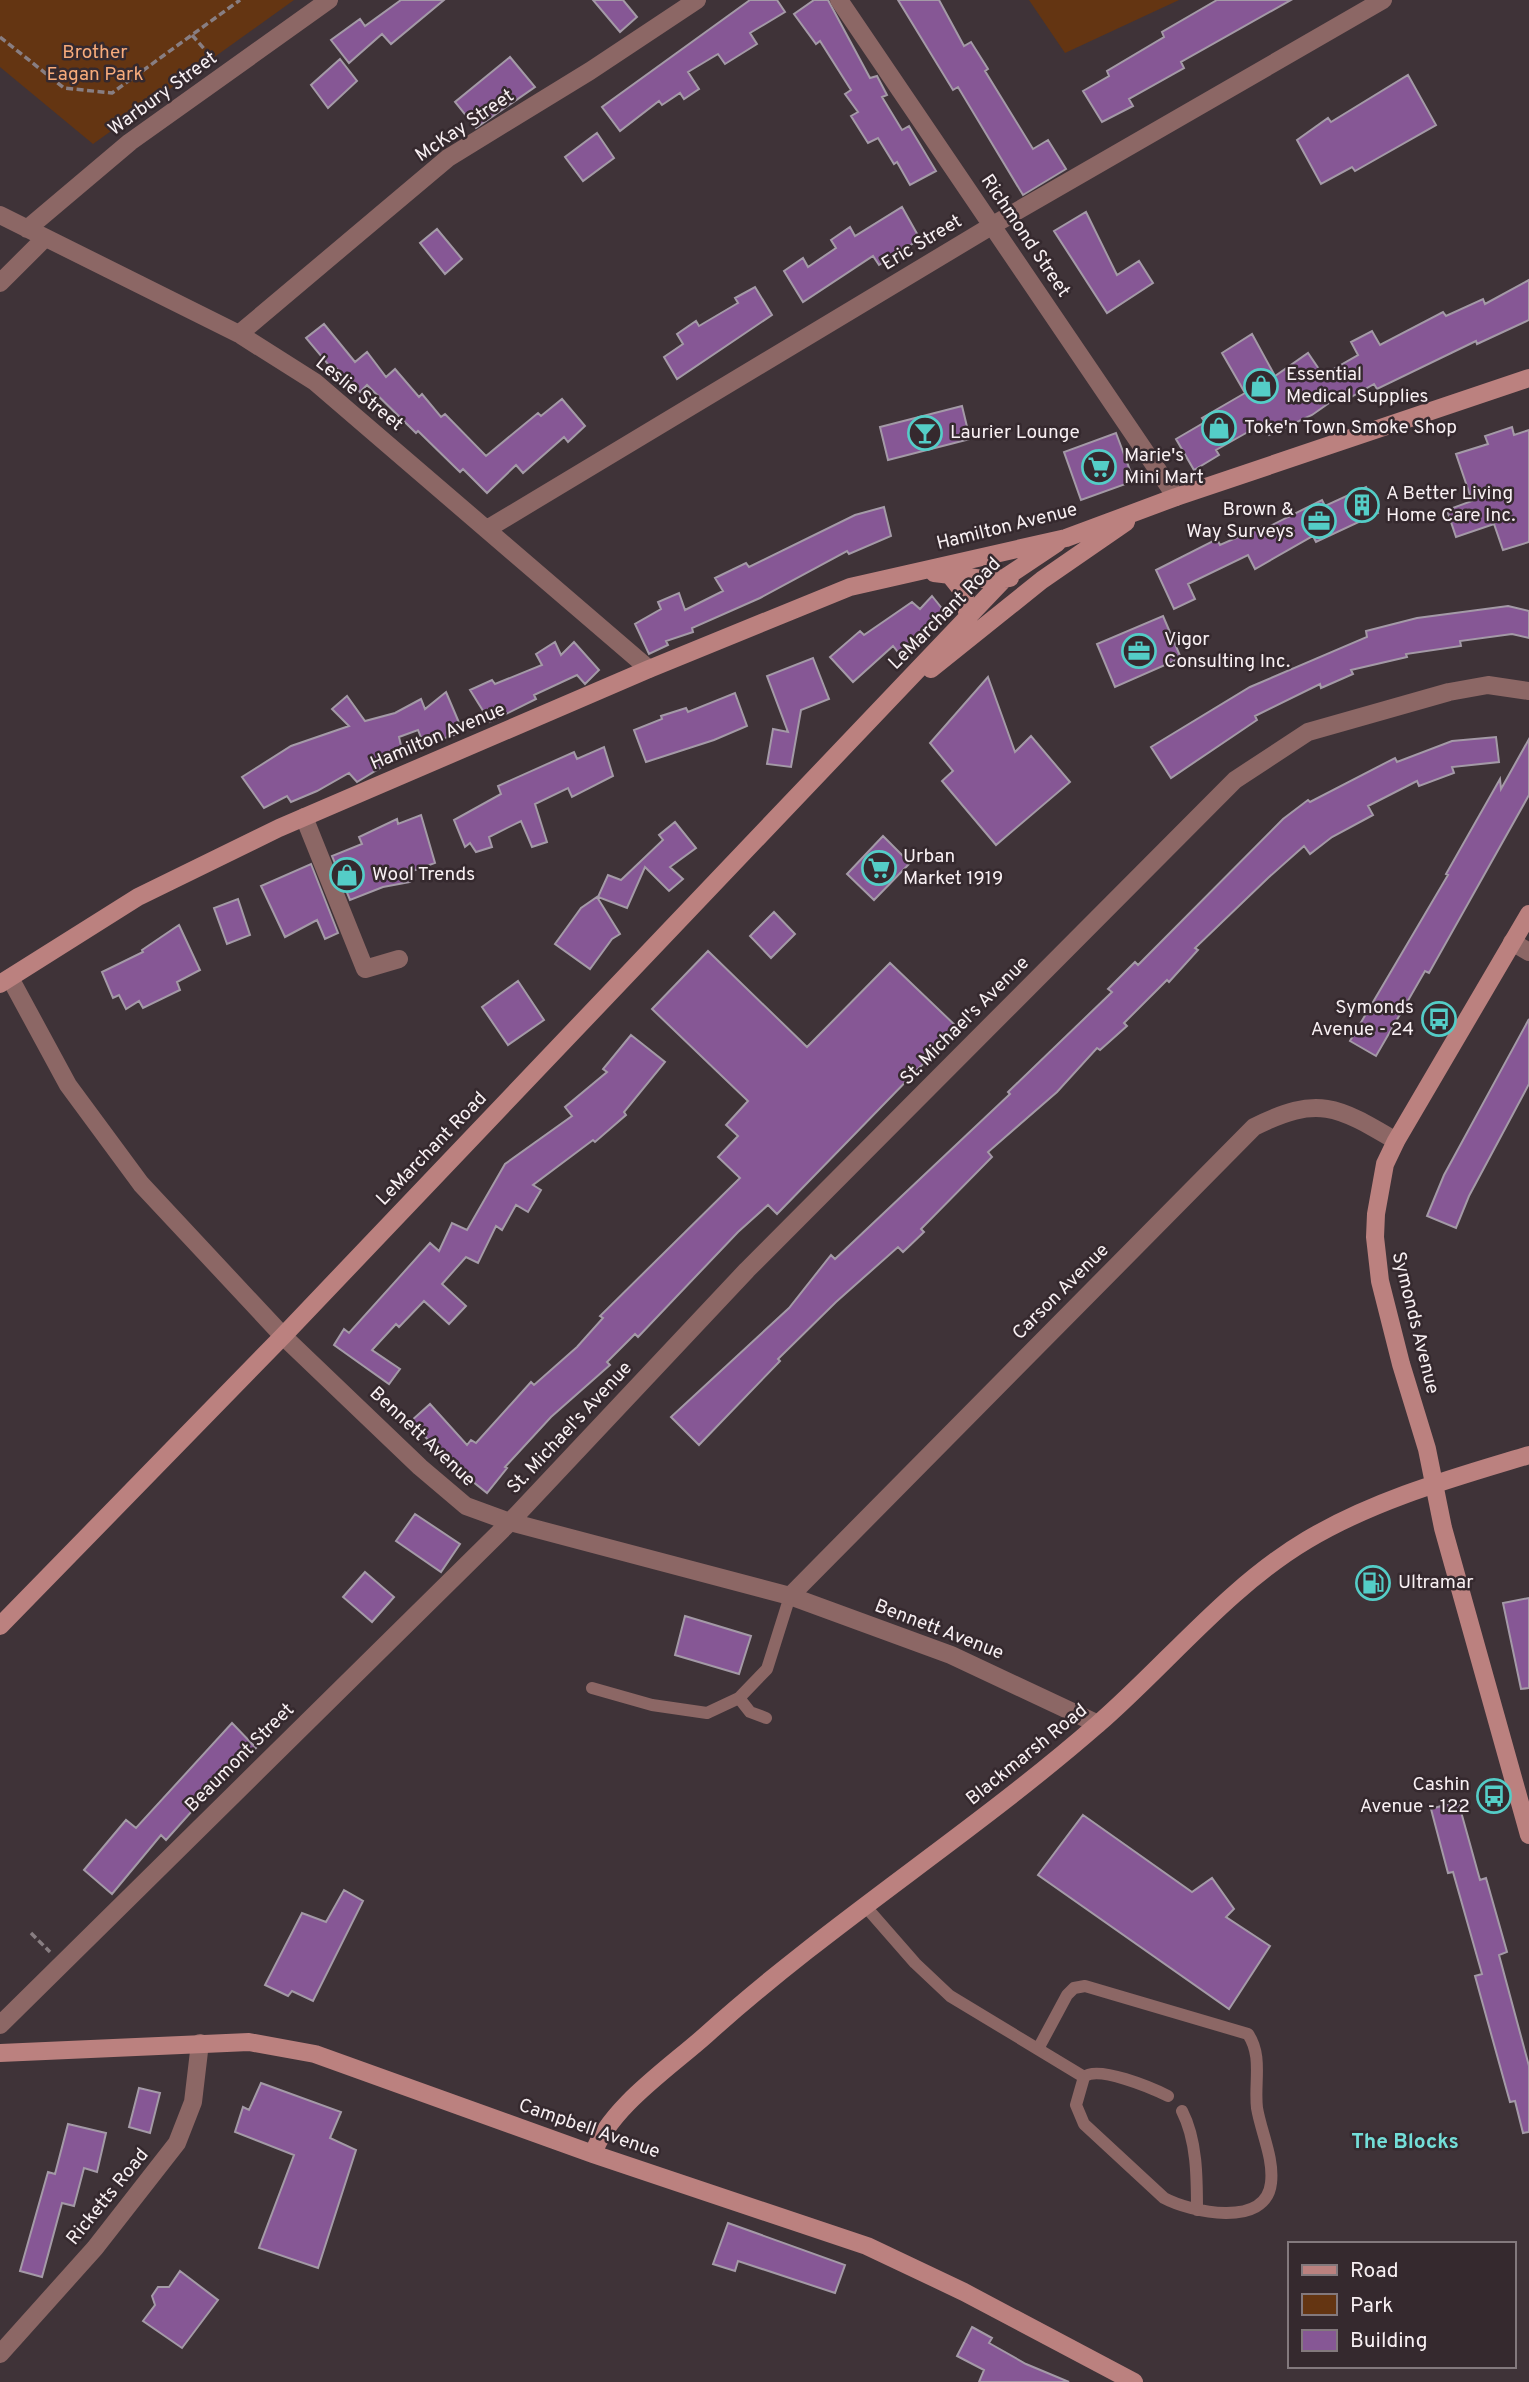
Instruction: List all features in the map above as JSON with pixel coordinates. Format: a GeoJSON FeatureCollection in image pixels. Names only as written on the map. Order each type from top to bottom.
{"type":"FeatureCollection","features":[{"type":"Feature","properties":{"kind":"street","name":"Warbury Street"},"geometry":{"type":"LineString","coordinates":[[27,229],[130,142],[329,0]]}},
{"type":"Feature","properties":{"kind":"street","name":"McKay Street"},"geometry":{"type":"LineString","coordinates":[[239,334],[448,158],[590,71],[697,0]]}},
{"type":"Feature","properties":{"kind":"street","name":"Richmond Street"},"geometry":{"type":"LineString","coordinates":[[839,0],[1176,496]]}},
{"type":"Feature","properties":{"kind":"street","name":"Eric Street"},"geometry":{"type":"LineString","coordinates":[[487,529],[993,225],[1383,0]]}},
{"type":"Feature","properties":{"kind":"street","name":"Leslie Street"},"geometry":{"type":"LineString","coordinates":[[0,215],[239,334],[315,382],[649,669]]}},
{"type":"Feature","properties":{"kind":"street"},"geometry":{"type":"LineString","coordinates":[[0,283],[44,239]]}},
{"type":"Feature","properties":{"kind":"street","name":"Hamilton Avenue"},"geometry":{"type":"LineString","coordinates":[[5,981],[138,897],[304,817],[649,669],[850,587],[1066,538],[1176,496],[1529,378]]}},
{"type":"Feature","properties":{"kind":"street","name":"Hamilton Avenue"},"geometry":{"type":"LineString","coordinates":[[913,571],[984,579],[1006,577],[1042,580],[1150,507]]}},
{"type":"Feature","properties":{"kind":"street","name":"LeMarchant Road"},"geometry":{"type":"LineString","coordinates":[[0,1626],[283,1336],[1006,577],[1066,538]]}},
{"type":"Feature","properties":{"kind":"street"},"geometry":{"type":"LineString","coordinates":[[948,573],[964,593],[968,618]]}},
{"type":"Feature","properties":{"kind":"street","name":"LeMarchant Road"},"geometry":{"type":"LineString","coordinates":[[891,699],[975,636],[1042,580]]}},
{"type":"Feature","properties":{"kind":"street","name":"St. Michael's Avenue"},"geometry":{"type":"LineString","coordinates":[[510,1522],[747,1270],[1235,780],[1308,732],[1449,692],[1488,685],[1529,691]]}},
{"type":"Feature","properties":{"kind":"street"},"geometry":{"type":"LineString","coordinates":[[304,817],[365,969],[399,959]]}},
{"type":"Feature","properties":{"kind":"street","name":"Symonds Avenue"},"geometry":{"type":"LineString","coordinates":[[1529,914],[1396,1140],[1385,1164],[1375,1237],[1388,1317],[1427,1449],[1434,1485],[1529,1835]]}},
{"type":"Feature","properties":{"kind":"street"},"geometry":{"type":"LineString","coordinates":[[1512,942],[1529,952]]}},
{"type":"Feature","properties":{"kind":"street","name":"Bennett Avenue"},"geometry":{"type":"LineString","coordinates":[[5,981],[68,1085],[141,1184],[283,1336],[420,1467],[466,1506],[510,1522],[790,1596],[951,1655],[1098,1724]]}},
{"type":"Feature","properties":{"kind":"street","name":"Carson Avenue"},"geometry":{"type":"LineString","coordinates":[[790,1596],[1254,1127],[1287,1110],[1315,1107],[1339,1110],[1396,1140]]}},
{"type":"Feature","properties":{"kind":"street","name":"Blackmarsh Road"},"geometry":{"type":"LineString","coordinates":[[593,2154],[607,2125],[735,2009],[1004,1801],[1098,1724],[1256,1576],[1280,1558],[1331,1527],[1401,1495],[1529,1455]]}},
{"type":"Feature","properties":{"kind":"street","name":"Beaumont Street"},"geometry":{"type":"LineString","coordinates":[[0,2025],[510,1522]]}},
{"type":"Feature","properties":{"kind":"street","name":"Campbell Avenue"},"geometry":{"type":"LineString","coordinates":[[0,2053],[248,2042],[315,2054],[593,2154],[867,2246],[964,2292],[1134,2382]]}},
{"type":"Feature","properties":{"kind":"street","name":"Ricketts Road"},"geometry":{"type":"LineString","coordinates":[[0,2354],[86,2258],[177,2143],[193,2102],[200,2043]]}},
{"type":"Feature","properties":{"kind":"lane"},"geometry":{"type":"LineString","coordinates":[[592,1688],[652,1705],[707,1713],[739,1698],[767,1669],[790,1596]]}},
{"type":"Feature","properties":{"kind":"lane"},"geometry":{"type":"LineString","coordinates":[[739,1698],[750,1713],[766,1718]]}},
{"type":"Feature","properties":{"kind":"lane"},"geometry":{"type":"LineString","coordinates":[[866,1907],[936,1985],[1084,2077]]}},
{"type":"Feature","properties":{"kind":"lane"},"geometry":{"type":"LineString","coordinates":[[1038,2049],[1067,1995],[1074,1988],[1086,1986],[1248,2035],[1257,2049],[1258,2109],[1271,2184],[1268,2194],[1252,2208],[1222,2214],[1197,2210],[1164,2198],[1084,2124],[1076,2105],[1084,2077],[1091,2072],[1104,2073],[1168,2096]]}},
{"type":"Feature","properties":{"kind":"lane"},"geometry":{"type":"LineString","coordinates":[[1182,2111],[1192,2143],[1197,2210]]}},
{"type":"Feature","properties":{"kind":"path"},"geometry":{"type":"LineString","coordinates":[[0,37],[64,88],[112,93],[240,0]]}},
{"type":"Feature","properties":{"kind":"path"},"geometry":{"type":"LineString","coordinates":[[192,34],[225,74]]}},
{"type":"Feature","properties":{"kind":"path"},"geometry":{"type":"LineString","coordinates":[[31,1933],[61,1963]]}},
{"type":"Feature","properties":{"kind":"green space","name":"Brother Eagan Park"},"geometry":{"type":"Polygon","coordinates":[[[0,0],[294,0],[93,144],[0,67],[0,0]]]}},
{"type":"Feature","properties":{"kind":"green space"},"geometry":{"type":"Polygon","coordinates":[[[1029,0],[1179,0],[1065,53],[1029,0]]]}},
{"type":"Feature","properties":{"kind":"building"},"geometry":{"type":"Polygon","coordinates":[[[401,0],[444,0],[391,44],[382,34],[349,63],[331,40],[360,19],[365,26],[401,0]]]}},
{"type":"Feature","properties":{"kind":"building"},"geometry":{"type":"Polygon","coordinates":[[[593,0],[623,0],[637,17],[620,32],[593,0]]]}},
{"type":"Feature","properties":{"kind":"building"},"geometry":{"type":"Polygon","coordinates":[[[750,0],[777,0],[785,12],[750,33],[757,44],[725,64],[718,54],[688,72],[699,89],[684,99],[680,93],[662,105],[659,101],[620,131],[602,107],[750,0]]]}},
{"type":"Feature","properties":{"kind":"building"},"geometry":{"type":"Polygon","coordinates":[[[814,0],[828,0],[870,78],[877,76],[887,95],[882,97],[902,130],[909,126],[936,171],[910,185],[897,162],[894,164],[878,138],[868,143],[851,116],[858,112],[845,94],[851,90],[820,41],[816,44],[794,14],[814,0]]]}},
{"type":"Feature","properties":{"kind":"building"},"geometry":{"type":"Polygon","coordinates":[[[898,0],[939,0],[964,46],[971,42],[988,69],[985,71],[1033,149],[1048,140],[1066,169],[1023,195],[958,87],[953,90],[898,0]]]}},
{"type":"Feature","properties":{"kind":"building"},"geometry":{"type":"Polygon","coordinates":[[[1217,0],[1291,0],[1181,62],[1184,68],[1129,99],[1133,106],[1102,122],[1083,91],[1109,76],[1107,71],[1164,37],[1162,32],[1217,0]]]}},
{"type":"Feature","properties":{"kind":"building"},"geometry":{"type":"Polygon","coordinates":[[[510,57],[535,87],[476,128],[455,102],[510,57]]]}},
{"type":"Feature","properties":{"kind":"building"},"geometry":{"type":"Polygon","coordinates":[[[340,59],[357,81],[328,108],[311,85],[340,59]]]}},
{"type":"Feature","properties":{"kind":"building"},"geometry":{"type":"Polygon","coordinates":[[[1408,75],[1436,125],[1355,171],[1352,167],[1321,184],[1297,140],[1328,118],[1331,122],[1408,75]]]}},
{"type":"Feature","properties":{"kind":"building"},"geometry":{"type":"Polygon","coordinates":[[[597,133],[614,158],[583,181],[565,157],[597,133]]]}},
{"type":"Feature","properties":{"kind":"building"},"geometry":{"type":"Polygon","coordinates":[[[902,207],[920,239],[879,265],[873,256],[803,302],[784,271],[803,258],[808,267],[836,248],[831,240],[850,227],[855,236],[902,207]]]}},
{"type":"Feature","properties":{"kind":"building"},"geometry":{"type":"Polygon","coordinates":[[[1086,212],[1117,275],[1139,261],[1153,283],[1107,313],[1054,231],[1086,212]]]}},
{"type":"Feature","properties":{"kind":"building"},"geometry":{"type":"Polygon","coordinates":[[[437,229],[462,259],[445,274],[420,243],[437,229]]]}},
{"type":"Feature","properties":{"kind":"building"},"geometry":{"type":"Polygon","coordinates":[[[1529,280],[1529,320],[1477,344],[1476,341],[1377,389],[1374,384],[1346,400],[1342,394],[1312,415],[1269,435],[1262,424],[1216,450],[1219,455],[1194,470],[1176,439],[1205,422],[1202,418],[1245,393],[1222,353],[1252,334],[1275,376],[1308,353],[1323,375],[1358,355],[1351,342],[1372,331],[1380,345],[1443,312],[1446,316],[1483,299],[1485,304],[1529,280]]]}},
{"type":"Feature","properties":{"kind":"building"},"geometry":{"type":"Polygon","coordinates":[[[755,287],[772,315],[677,379],[664,357],[683,344],[677,334],[696,321],[699,326],[738,303],[735,298],[755,287]]]}},
{"type":"Feature","properties":{"kind":"building"},"geometry":{"type":"Polygon","coordinates":[[[324,324],[355,362],[367,352],[386,377],[395,369],[419,397],[422,394],[441,417],[445,414],[486,456],[538,413],[541,416],[562,399],[585,426],[568,442],[564,437],[523,473],[516,465],[487,493],[463,469],[460,472],[418,431],[416,433],[367,385],[360,392],[335,367],[332,369],[306,338],[324,324]]]}},
{"type":"Feature","properties":{"kind":"building","name":"Laurier Lounge"},"geometry":{"type":"Polygon","coordinates":[[[962,406],[970,439],[888,460],[880,427],[962,406]]]}},
{"type":"Feature","properties":{"kind":"building"},"geometry":{"type":"Polygon","coordinates":[[[1512,427],[1514,435],[1529,430],[1529,542],[1503,550],[1494,524],[1456,537],[1447,510],[1472,501],[1456,454],[1488,444],[1485,436],[1512,427]]]}},
{"type":"Feature","properties":{"kind":"building","name":"Marie's Mini Mart"},"geometry":{"type":"Polygon","coordinates":[[[1116,433],[1134,481],[1081,500],[1064,452],[1116,433]]]}},
{"type":"Feature","properties":{"kind":"building"},"geometry":{"type":"Polygon","coordinates":[[[1366,487],[1378,513],[1316,542],[1313,536],[1255,569],[1248,555],[1188,584],[1195,599],[1174,609],[1156,570],[1217,539],[1220,545],[1263,526],[1264,529],[1322,500],[1325,506],[1366,487]]]}},
{"type":"Feature","properties":{"kind":"building"},"geometry":{"type":"Polygon","coordinates":[[[884,507],[891,536],[849,554],[847,551],[760,598],[692,628],[693,632],[666,641],[668,645],[649,654],[635,624],[661,609],[658,602],[679,593],[685,610],[723,591],[715,578],[746,563],[749,567],[855,515],[884,507]]]}},
{"type":"Feature","properties":{"kind":"building"},"geometry":{"type":"Polygon","coordinates":[[[932,596],[944,611],[901,656],[893,646],[853,682],[830,657],[860,631],[864,635],[912,602],[920,609],[932,596]]]}},
{"type":"Feature","properties":{"kind":"building"},"geometry":{"type":"Polygon","coordinates":[[[1508,606],[1529,611],[1529,638],[1512,634],[1460,641],[1461,646],[1406,654],[1407,657],[1351,670],[1353,674],[1321,688],[1320,684],[1255,716],[1257,720],[1171,778],[1151,747],[1250,687],[1367,637],[1366,631],[1417,618],[1508,606]]]}},
{"type":"Feature","properties":{"kind":"building","name":"Vigor Consulting Inc."},"geometry":{"type":"Polygon","coordinates":[[[1163,616],[1181,658],[1115,687],[1097,644],[1163,616]]]}},
{"type":"Feature","properties":{"kind":"building"},"geometry":{"type":"Polygon","coordinates":[[[555,642],[561,655],[574,642],[599,670],[585,684],[577,675],[534,695],[536,699],[490,722],[470,690],[492,680],[495,684],[542,665],[536,654],[555,642]]]}},
{"type":"Feature","properties":{"kind":"building"},"geometry":{"type":"Polygon","coordinates":[[[813,658],[829,699],[801,710],[791,767],[767,764],[773,729],[788,732],[767,676],[813,658]]]}},
{"type":"Feature","properties":{"kind":"building"},"geometry":{"type":"Polygon","coordinates":[[[988,677],[1015,752],[1031,736],[1070,782],[996,845],[942,781],[953,771],[930,743],[988,677]]]}},
{"type":"Feature","properties":{"kind":"building"},"geometry":{"type":"Polygon","coordinates":[[[446,692],[463,732],[424,745],[418,730],[399,737],[403,754],[357,782],[349,773],[291,802],[287,796],[264,808],[242,777],[291,746],[349,726],[332,709],[347,696],[365,721],[395,713],[421,699],[425,709],[446,692]]]}},
{"type":"Feature","properties":{"kind":"building"},"geometry":{"type":"Polygon","coordinates":[[[735,693],[747,726],[714,740],[646,762],[634,730],[662,719],[661,716],[686,708],[688,712],[735,693]]]}},
{"type":"Feature","properties":{"kind":"building"},"geometry":{"type":"Polygon","coordinates":[[[1496,737],[1499,762],[1452,767],[1454,773],[1419,786],[1417,781],[1368,806],[1373,815],[1332,837],[1310,854],[1304,846],[1195,948],[1198,950],[1169,982],[1167,980],[1124,1023],[1127,1026],[1100,1050],[1097,1048],[1057,1092],[988,1152],[992,1157],[921,1229],[924,1232],[903,1252],[898,1247],[836,1302],[778,1359],[780,1361],[699,1445],[671,1417],[789,1308],[831,1255],[835,1259],[1010,1094],[1008,1092],[1112,992],[1108,989],[1135,962],[1138,965],[1283,819],[1308,800],[1310,802],[1395,758],[1397,762],[1452,741],[1496,737]]]}},
{"type":"Feature","properties":{"kind":"building"},"geometry":{"type":"Polygon","coordinates":[[[1529,739],[1529,795],[1429,973],[1425,971],[1376,1056],[1350,1041],[1448,875],[1446,874],[1500,779],[1501,789],[1529,739]]]}},
{"type":"Feature","properties":{"kind":"building"},"geometry":{"type":"Polygon","coordinates":[[[604,747],[613,776],[572,797],[568,788],[535,804],[547,842],[532,847],[521,821],[489,837],[492,847],[476,852],[470,843],[465,847],[454,820],[501,794],[498,786],[574,752],[577,759],[604,747]]]}},
{"type":"Feature","properties":{"kind":"building"},"geometry":{"type":"Polygon","coordinates":[[[421,815],[435,863],[407,873],[410,882],[383,887],[350,900],[332,856],[362,844],[359,837],[397,819],[398,824],[421,815]]]}},
{"type":"Feature","properties":{"kind":"building"},"geometry":{"type":"Polygon","coordinates":[[[675,822],[696,848],[670,867],[683,879],[669,891],[645,867],[627,908],[598,897],[608,875],[621,880],[663,840],[659,835],[675,822]]]}},
{"type":"Feature","properties":{"kind":"building","name":"Urban Market 1919"},"geometry":{"type":"Polygon","coordinates":[[[883,836],[910,863],[874,900],[847,874],[883,836]]]}},
{"type":"Feature","properties":{"kind":"building"},"geometry":{"type":"Polygon","coordinates":[[[311,864],[338,933],[325,939],[317,920],[285,937],[261,886],[311,864]]]}},
{"type":"Feature","properties":{"kind":"building"},"geometry":{"type":"Polygon","coordinates":[[[597,897],[620,934],[612,939],[590,969],[555,944],[581,908],[597,897]]]}},
{"type":"Feature","properties":{"kind":"building"},"geometry":{"type":"Polygon","coordinates":[[[238,899],[250,935],[227,944],[214,908],[238,899]]]}},
{"type":"Feature","properties":{"kind":"building"},"geometry":{"type":"Polygon","coordinates":[[[774,912],[795,934],[771,958],[750,936],[774,912]]]}},
{"type":"Feature","properties":{"kind":"building"},"geometry":{"type":"Polygon","coordinates":[[[179,925],[200,970],[177,982],[180,990],[143,1008],[139,1001],[126,1009],[119,995],[113,998],[102,972],[143,952],[142,950],[179,925]]]}},
{"type":"Feature","properties":{"kind":"building"},"geometry":{"type":"Polygon","coordinates":[[[708,951],[807,1047],[890,963],[958,1028],[777,1214],[768,1205],[738,1232],[638,1337],[635,1334],[607,1362],[610,1365],[551,1417],[505,1467],[507,1468],[487,1493],[447,1461],[411,1421],[430,1404],[467,1445],[471,1440],[476,1443],[531,1382],[534,1385],[577,1347],[603,1318],[600,1316],[740,1178],[718,1157],[738,1136],[726,1125],[748,1101],[652,1009],[708,951]]]}},
{"type":"Feature","properties":{"kind":"building"},"geometry":{"type":"Polygon","coordinates":[[[518,981],[544,1020],[508,1045],[482,1007],[518,981]]]}},
{"type":"Feature","properties":{"kind":"building"},"geometry":{"type":"Polygon","coordinates":[[[1529,1019],[1529,1084],[1469,1196],[1456,1228],[1427,1216],[1444,1175],[1529,1019]]]}},
{"type":"Feature","properties":{"kind":"building"},"geometry":{"type":"Polygon","coordinates":[[[631,1035],[665,1062],[624,1112],[626,1115],[595,1142],[593,1140],[533,1185],[541,1190],[528,1212],[516,1205],[502,1230],[496,1226],[478,1263],[466,1257],[442,1284],[466,1306],[449,1324],[424,1301],[399,1327],[396,1324],[372,1350],[400,1369],[389,1384],[334,1345],[344,1329],[349,1333],[430,1243],[439,1251],[452,1223],[467,1230],[505,1164],[572,1116],[565,1107],[607,1072],[603,1069],[631,1035]]]}},
{"type":"Feature","properties":{"kind":"building"},"geometry":{"type":"Polygon","coordinates":[[[415,1514],[460,1544],[441,1572],[396,1541],[415,1514]]]}},
{"type":"Feature","properties":{"kind":"building"},"geometry":{"type":"Polygon","coordinates":[[[365,1572],[394,1597],[372,1622],[343,1597],[365,1572]]]}},
{"type":"Feature","properties":{"kind":"building"},"geometry":{"type":"Polygon","coordinates":[[[1529,1598],[1529,1688],[1521,1689],[1503,1603],[1529,1598]]]}},
{"type":"Feature","properties":{"kind":"building"},"geometry":{"type":"Polygon","coordinates":[[[685,1616],[751,1636],[739,1674],[675,1655],[685,1616]]]}},
{"type":"Feature","properties":{"kind":"building"},"geometry":{"type":"Polygon","coordinates":[[[232,1723],[256,1748],[230,1774],[227,1772],[166,1840],[161,1835],[112,1894],[84,1870],[126,1820],[136,1828],[232,1723]]]}},
{"type":"Feature","properties":{"kind":"building"},"geometry":{"type":"Polygon","coordinates":[[[1458,1801],[1480,1880],[1486,1878],[1507,1952],[1499,1955],[1529,2066],[1529,2132],[1523,2133],[1515,2101],[1510,2102],[1475,1976],[1482,1974],[1453,1872],[1448,1873],[1431,1809],[1458,1801]]]}},
{"type":"Feature","properties":{"kind":"building"},"geometry":{"type":"Polygon","coordinates":[[[1083,1815],[1192,1892],[1212,1878],[1234,1909],[1226,1917],[1270,1946],[1229,2009],[1038,1875],[1083,1815]]]}},
{"type":"Feature","properties":{"kind":"building"},"geometry":{"type":"Polygon","coordinates":[[[344,1890],[363,1901],[313,2001],[292,1991],[288,1996],[265,1985],[302,1913],[326,1922],[344,1890]]]}},
{"type":"Feature","properties":{"kind":"building"},"geometry":{"type":"Polygon","coordinates":[[[261,2083],[341,2112],[330,2138],[356,2150],[318,2268],[259,2248],[294,2155],[235,2132],[243,2107],[249,2110],[261,2083]]]}},
{"type":"Feature","properties":{"kind":"building"},"geometry":{"type":"Polygon","coordinates":[[[139,2088],[160,2093],[150,2133],[129,2127],[139,2088]]]}},
{"type":"Feature","properties":{"kind":"building"},"geometry":{"type":"Polygon","coordinates":[[[68,2124],[106,2133],[97,2172],[84,2168],[74,2206],[62,2203],[42,2277],[20,2271],[48,2172],[55,2174],[68,2124]]]}},
{"type":"Feature","properties":{"kind":"building"},"geometry":{"type":"Polygon","coordinates":[[[728,2223],[845,2265],[835,2293],[738,2261],[735,2271],[713,2264],[728,2223]]]}},
{"type":"Feature","properties":{"kind":"building"},"geometry":{"type":"Polygon","coordinates":[[[180,2271],[218,2300],[182,2348],[143,2321],[155,2305],[152,2296],[158,2287],[169,2287],[180,2271]]]}},
{"type":"Feature","properties":{"kind":"building"},"geometry":{"type":"Polygon","coordinates":[[[972,2327],[992,2338],[989,2343],[1026,2364],[1069,2382],[979,2382],[984,2370],[957,2356],[972,2327]]]}},
{"type":"Feature","properties":{"kind":"place","name":"Essential Medical Supplies"},"geometry":{"type":"Point","coordinates":[1261,386]}},
{"type":"Feature","properties":{"kind":"place","name":"Toke'n Town Smoke Shop"},"geometry":{"type":"Point","coordinates":[1219,428]}},
{"type":"Feature","properties":{"kind":"place","name":"Laurier Lounge"},"geometry":{"type":"Point","coordinates":[925,433]}},
{"type":"Feature","properties":{"kind":"place","name":"Marie's Mini Mart"},"geometry":{"type":"Point","coordinates":[1099,467]}},
{"type":"Feature","properties":{"kind":"place","name":"A Better Living Home Care Inc."},"geometry":{"type":"Point","coordinates":[1362,505]}},
{"type":"Feature","properties":{"kind":"place","name":"Brown & Way Surveys"},"geometry":{"type":"Point","coordinates":[1319,521]}},
{"type":"Feature","properties":{"kind":"place","name":"Vigor Consulting Inc."},"geometry":{"type":"Point","coordinates":[1139,651]}},
{"type":"Feature","properties":{"kind":"place","name":"Urban Market 1919"},"geometry":{"type":"Point","coordinates":[879,868]}},
{"type":"Feature","properties":{"kind":"place","name":"Wool Trends"},"geometry":{"type":"Point","coordinates":[347,875]}},
{"type":"Feature","properties":{"kind":"place","name":"Symonds Avenue - 24"},"geometry":{"type":"Point","coordinates":[1439,1019]}},
{"type":"Feature","properties":{"kind":"place","name":"Ultramar"},"geometry":{"type":"Point","coordinates":[1373,1583]}},
{"type":"Feature","properties":{"kind":"place","name":"Cashin Avenue - 122"},"geometry":{"type":"Point","coordinates":[1494,1796]}},
{"type":"Feature","properties":{"kind":"district","name":"The Blocks"},"geometry":{"type":"Point","coordinates":[1405,2142]}}]}
